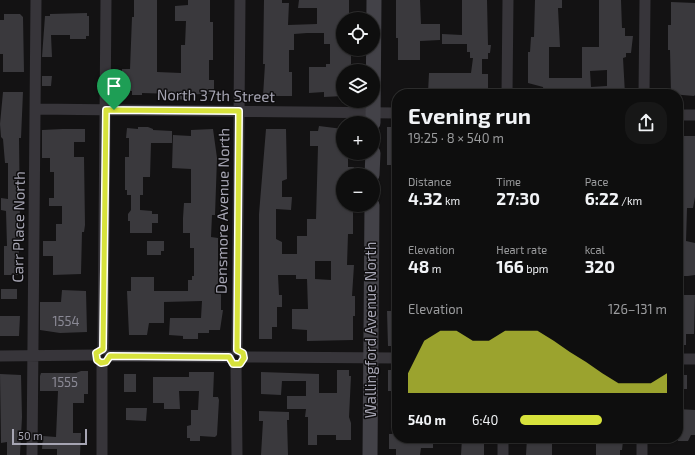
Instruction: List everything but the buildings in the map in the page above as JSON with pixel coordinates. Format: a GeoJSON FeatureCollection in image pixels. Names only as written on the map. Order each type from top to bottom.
{"type":"FeatureCollection","features":[{"type":"Feature","properties":{"kind":"street","name":"Carr Place North"},"geometry":{"type":"LineString","coordinates":[[32,455],[36,0]]}},
{"type":"Feature","properties":{"kind":"street"},"geometry":{"type":"LineString","coordinates":[[102,455],[106,0]]}},
{"type":"Feature","properties":{"kind":"street","name":"Densmore Avenue North"},"geometry":{"type":"LineString","coordinates":[[237,455],[240,0]]}},
{"type":"Feature","properties":{"kind":"street"},"geometry":{"type":"LineString","coordinates":[[373,116],[374,0]]}},
{"type":"Feature","properties":{"kind":"street"},"geometry":{"type":"LineString","coordinates":[[507,89],[508,0]]}},
{"type":"Feature","properties":{"kind":"street"},"geometry":{"type":"LineString","coordinates":[[644,89],[645,0]]}},
{"type":"Feature","properties":{"kind":"street","name":"North 37th Street"},"geometry":{"type":"LineString","coordinates":[[35,110],[239,111],[336,116]]}},
{"type":"Feature","properties":{"kind":"street","name":"North 37th Street"},"geometry":{"type":"LineString","coordinates":[[380,117],[392,114]]}},
{"type":"Feature","properties":{"kind":"street"},"geometry":{"type":"LineString","coordinates":[[683,115],[695,115]]}},
{"type":"Feature","properties":{"kind":"street","name":"Wallingford Avenue North"},"geometry":{"type":"LineString","coordinates":[[370,455],[372,212]]}},
{"type":"Feature","properties":{"kind":"street"},"geometry":{"type":"LineString","coordinates":[[0,356],[392,358]]}},
{"type":"Feature","properties":{"kind":"street"},"geometry":{"type":"LineString","coordinates":[[683,359],[695,359]]}},
{"type":"Feature","properties":{"kind":"street"},"geometry":{"type":"LineString","coordinates":[[503,443],[503,455]]}},
{"type":"Feature","properties":{"kind":"street"},"geometry":{"type":"LineString","coordinates":[[642,443],[642,455]]}},
{"type":"Feature","properties":{"kind":"route"},"geometry":{"type":"LineString","coordinates":[[106,110],[114,110],[239,111],[237,350],[243,353],[244,358],[238,365],[233,364],[229,357],[110,356],[108,361],[104,363],[99,362],[96,358],[97,351],[103,349],[106,110]]}}]}
